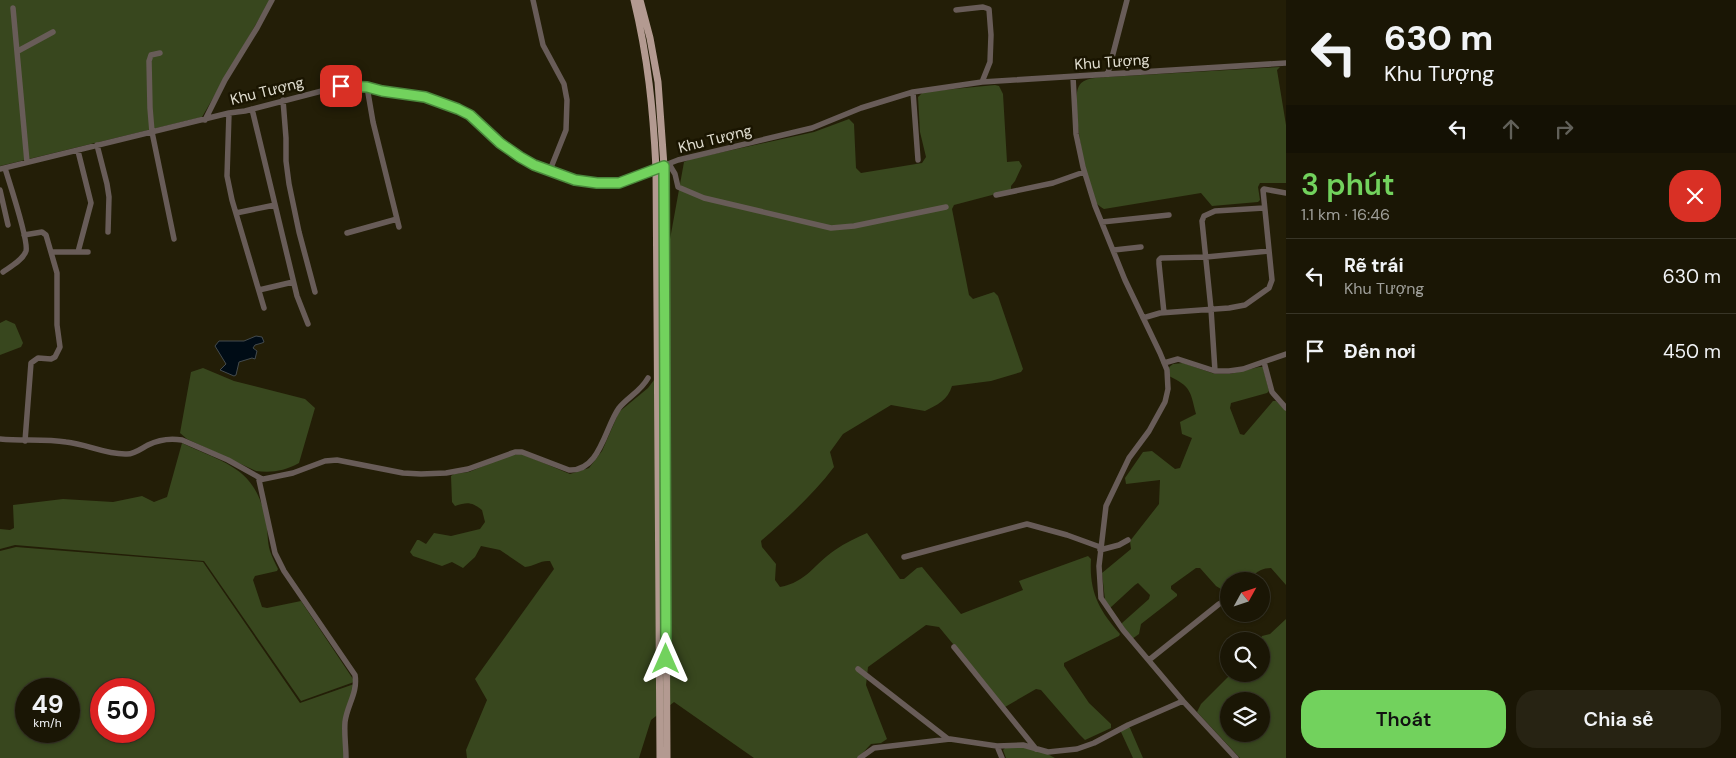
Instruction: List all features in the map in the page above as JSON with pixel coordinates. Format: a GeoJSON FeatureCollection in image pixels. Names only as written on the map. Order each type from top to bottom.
{"type":"FeatureCollection","features":[{"type":"Feature","properties":{"kind":"main road"},"geometry":{"type":"LineString","coordinates":[[634,0],[644,39],[663,166],[660,758]]}},
{"type":"Feature","properties":{"kind":"main road"},"geometry":{"type":"LineString","coordinates":[[640,0],[650,38],[658,82],[663,166],[667,758]]}},
{"type":"Feature","properties":{"kind":"street"},"geometry":{"type":"LineString","coordinates":[[205,120],[225,80],[272,0]]}},
{"type":"Feature","properties":{"kind":"street"},"geometry":{"type":"LineString","coordinates":[[533,0],[543,45],[564,84],[567,100],[566,130],[550,170]]}},
{"type":"Feature","properties":{"kind":"street"},"geometry":{"type":"LineString","coordinates":[[1108,73],[1127,0]]}},
{"type":"Feature","properties":{"kind":"street"},"geometry":{"type":"LineString","coordinates":[[956,10],[983,7],[989,9],[991,35],[990,62],[982,82]]}},
{"type":"Feature","properties":{"kind":"street"},"geometry":{"type":"LineString","coordinates":[[13,8],[28,162]]}},
{"type":"Feature","properties":{"kind":"street"},"geometry":{"type":"LineString","coordinates":[[18,51],[53,32]]}},
{"type":"Feature","properties":{"kind":"street"},"geometry":{"type":"LineString","coordinates":[[160,53],[151,55],[149,61],[150,108],[152,132],[174,239]]}},
{"type":"Feature","properties":{"kind":"street","name":"Khu Tượng"},"geometry":{"type":"LineString","coordinates":[[2,169],[341,86],[367,87],[425,97],[470,115],[500,143],[534,165],[575,180],[619,183],[663,166],[812,128],[861,108],[913,92],[982,82],[1286,63]]}},
{"type":"Feature","properties":{"kind":"street"},"geometry":{"type":"LineString","coordinates":[[1073,77],[1076,134],[1084,172],[1095,206],[1125,280],[1167,370],[1168,389],[1165,402],[1149,431],[1129,458],[1106,506],[1098,566],[1102,598],[1123,630],[1183,701],[1236,758]]}},
{"type":"Feature","properties":{"kind":"street"},"geometry":{"type":"LineString","coordinates":[[367,87],[373,122],[399,227]]}},
{"type":"Feature","properties":{"kind":"street"},"geometry":{"type":"LineString","coordinates":[[913,92],[918,160]]}},
{"type":"Feature","properties":{"kind":"street"},"geometry":{"type":"LineString","coordinates":[[283,100],[287,171],[299,232],[315,292]]}},
{"type":"Feature","properties":{"kind":"street"},"geometry":{"type":"LineString","coordinates":[[252,109],[299,302],[308,324]]}},
{"type":"Feature","properties":{"kind":"street"},"geometry":{"type":"LineString","coordinates":[[229,113],[227,176],[264,308]]}},
{"type":"Feature","properties":{"kind":"street"},"geometry":{"type":"LineString","coordinates":[[97,145],[108,190],[108,232]]}},
{"type":"Feature","properties":{"kind":"street"},"geometry":{"type":"LineString","coordinates":[[78,151],[91,202],[78,252]]}},
{"type":"Feature","properties":{"kind":"street"},"geometry":{"type":"LineString","coordinates":[[663,166],[675,174],[678,187],[688,192],[831,228],[854,226],[946,207]]}},
{"type":"Feature","properties":{"kind":"street"},"geometry":{"type":"LineString","coordinates":[[2,169],[24,235],[26,252],[3,272]]}},
{"type":"Feature","properties":{"kind":"street"},"geometry":{"type":"LineString","coordinates":[[996,195],[1053,183],[1084,172]]}},
{"type":"Feature","properties":{"kind":"street"},"geometry":{"type":"LineString","coordinates":[[1143,318],[1164,313],[1245,305],[1269,288],[1272,280],[1263,193],[1264,189],[1286,193]]}},
{"type":"Feature","properties":{"kind":"street"},"geometry":{"type":"LineString","coordinates":[[0,190],[8,225]]}},
{"type":"Feature","properties":{"kind":"street"},"geometry":{"type":"LineString","coordinates":[[236,213],[275,205]]}},
{"type":"Feature","properties":{"kind":"street"},"geometry":{"type":"LineString","coordinates":[[1215,371],[1202,221],[1204,216],[1215,211],[1264,208]]}},
{"type":"Feature","properties":{"kind":"street"},"geometry":{"type":"LineString","coordinates":[[1102,222],[1169,215]]}},
{"type":"Feature","properties":{"kind":"street"},"geometry":{"type":"LineString","coordinates":[[347,233],[397,219]]}},
{"type":"Feature","properties":{"kind":"street"},"geometry":{"type":"LineString","coordinates":[[24,235],[44,233],[51,252],[57,273],[59,350],[53,358],[38,358],[31,363],[25,441]]}},
{"type":"Feature","properties":{"kind":"street"},"geometry":{"type":"LineString","coordinates":[[1114,250],[1141,248]]}},
{"type":"Feature","properties":{"kind":"street"},"geometry":{"type":"LineString","coordinates":[[1164,313],[1159,260],[1161,258],[1206,257],[1269,250]]}},
{"type":"Feature","properties":{"kind":"street"},"geometry":{"type":"LineString","coordinates":[[51,252],[88,252]]}},
{"type":"Feature","properties":{"kind":"street"},"geometry":{"type":"LineString","coordinates":[[259,290],[294,282]]}},
{"type":"Feature","properties":{"kind":"street"},"geometry":{"type":"LineString","coordinates":[[1164,363],[1178,360],[1215,371],[1229,371],[1286,354]]}},
{"type":"Feature","properties":{"kind":"street"},"geometry":{"type":"LineString","coordinates":[[1264,362],[1272,392],[1286,408]]}},
{"type":"Feature","properties":{"kind":"street"},"geometry":{"type":"LineString","coordinates":[[0,439],[67,442],[105,452],[126,454],[132,454],[156,441],[167,439],[182,440],[228,460],[262,479],[293,473],[325,460],[337,460],[403,473],[446,472],[468,469],[515,452],[522,452],[575,471],[582,468],[593,458],[605,439],[620,407],[639,392],[648,378]]}},
{"type":"Feature","properties":{"kind":"street"},"geometry":{"type":"LineString","coordinates":[[262,479],[259,482],[275,553],[284,571],[356,675],[355,693],[346,721],[346,758]]}},
{"type":"Feature","properties":{"kind":"street"},"geometry":{"type":"LineString","coordinates":[[904,557],[1026,524],[1066,534],[1100,548],[1119,545],[1128,540]]}},
{"type":"Feature","properties":{"kind":"street"},"geometry":{"type":"LineString","coordinates":[[1149,660],[1220,604]]}},
{"type":"Feature","properties":{"kind":"street"},"geometry":{"type":"LineString","coordinates":[[954,647],[1036,749]]}},
{"type":"Feature","properties":{"kind":"street"},"geometry":{"type":"LineString","coordinates":[[858,669],[948,739]]}},
{"type":"Feature","properties":{"kind":"street"},"geometry":{"type":"LineString","coordinates":[[860,758],[874,748],[948,739],[997,746],[1018,744],[1052,752],[1084,747],[1183,701]]}},
{"type":"Feature","properties":{"kind":"street"},"geometry":{"type":"LineString","coordinates":[[997,746],[1002,758]]}},
{"type":"Feature","properties":{"kind":"green space"},"geometry":{"type":"Polygon","coordinates":[[[0,0],[270,0],[202,117],[0,166],[0,0]]]}},
{"type":"Feature","properties":{"kind":"green space"},"geometry":{"type":"Polygon","coordinates":[[[1280,67],[1277,70],[1286,125],[1286,183],[1260,183],[1258,187],[1260,200],[1258,202],[1212,206],[1201,193],[1104,209],[1097,204],[1089,182],[1078,126],[1077,95],[1081,83],[1087,79],[1099,78],[1280,67]]]}},
{"type":"Feature","properties":{"kind":"green space"},"geometry":{"type":"Polygon","coordinates":[[[999,86],[1003,94],[1007,162],[1019,161],[1022,166],[1011,186],[1011,190],[954,205],[952,209],[969,295],[973,299],[994,292],[998,296],[1023,369],[1021,372],[991,381],[952,386],[945,398],[925,411],[891,405],[843,434],[830,452],[834,467],[809,497],[761,541],[762,547],[776,564],[775,580],[780,587],[789,585],[804,577],[835,550],[867,533],[900,579],[904,579],[917,568],[922,567],[961,614],[1023,590],[1019,581],[1088,556],[1091,559],[1092,581],[1097,600],[1106,617],[1120,634],[1064,663],[1064,666],[1089,703],[1111,724],[1111,728],[1085,740],[1041,690],[1036,689],[1005,707],[939,627],[926,625],[868,667],[866,685],[887,739],[881,743],[871,744],[858,758],[754,758],[674,702],[651,720],[639,758],[467,758],[466,750],[487,700],[475,679],[554,569],[550,561],[543,561],[525,567],[500,550],[481,546],[475,557],[463,568],[452,562],[442,566],[413,556],[410,552],[417,540],[426,544],[434,533],[451,536],[480,529],[485,522],[482,510],[478,507],[472,504],[455,506],[452,502],[451,476],[469,472],[510,455],[522,454],[570,474],[589,468],[602,451],[619,412],[648,388],[654,380],[661,289],[684,162],[814,132],[849,119],[854,124],[856,168],[861,173],[922,163],[926,157],[920,132],[918,97],[923,92],[999,86]]]}},
{"type":"Feature","properties":{"kind":"green space"},"geometry":{"type":"Polygon","coordinates":[[[6,320],[15,324],[23,343],[21,347],[0,355],[0,323],[6,320]]]}},
{"type":"Feature","properties":{"kind":"green space"},"geometry":{"type":"Polygon","coordinates":[[[1183,363],[1215,374],[1230,374],[1263,367],[1269,391],[1231,403],[1230,408],[1240,434],[1244,435],[1273,401],[1276,401],[1286,411],[1286,585],[1271,568],[1258,572],[1220,572],[1220,588],[1200,568],[1196,568],[1171,586],[1171,589],[1177,596],[1141,624],[1139,634],[1132,639],[1122,626],[1122,623],[1149,599],[1150,595],[1138,583],[1110,608],[1105,600],[1102,573],[1131,549],[1130,541],[1159,504],[1160,480],[1126,484],[1125,478],[1143,452],[1152,451],[1175,469],[1180,468],[1192,438],[1182,434],[1180,422],[1196,414],[1191,394],[1182,383],[1169,376],[1168,368],[1173,364],[1183,363]]]}},
{"type":"Feature","properties":{"kind":"green space"},"geometry":{"type":"Polygon","coordinates":[[[203,368],[234,381],[305,399],[315,408],[299,463],[278,471],[256,471],[187,439],[180,433],[191,372],[203,368]]]}},
{"type":"Feature","properties":{"kind":"green space"},"geometry":{"type":"Polygon","coordinates":[[[182,443],[236,470],[246,478],[254,489],[261,502],[266,520],[270,551],[278,569],[277,571],[255,576],[253,580],[262,607],[267,608],[301,601],[354,682],[301,701],[204,561],[15,545],[0,549],[0,529],[10,530],[14,528],[13,505],[63,499],[113,502],[142,496],[154,502],[167,497],[182,443]]]}},
{"type":"Feature","properties":{"kind":"green space"},"geometry":{"type":"Polygon","coordinates":[[[16,547],[203,562],[300,703],[357,683],[345,729],[346,758],[0,758],[0,551],[16,547]]]}},
{"type":"Feature","properties":{"kind":"green space"},"geometry":{"type":"Polygon","coordinates":[[[1286,619],[1286,758],[1240,758],[1225,742],[1270,742],[1270,692],[1220,692],[1220,737],[1197,712],[1201,704],[1223,682],[1270,682],[1270,634],[1286,619]]]}},
{"type":"Feature","properties":{"kind":"green space"},"geometry":{"type":"Polygon","coordinates":[[[1129,727],[1143,758],[1133,758],[1121,732],[1121,730],[1129,727]]]}},
{"type":"Feature","properties":{"kind":"green space"},"geometry":{"type":"Polygon","coordinates":[[[1007,746],[1038,751],[1055,758],[1006,758],[1003,750],[1007,746]]]}},
{"type":"Feature","properties":{"kind":"shaded area"},"geometry":{"type":"Polygon","coordinates":[[[256,336],[262,337],[264,342],[255,345],[253,348],[257,351],[255,359],[252,358],[239,362],[236,375],[234,376],[220,370],[226,364],[215,346],[219,341],[244,341],[256,336]]]}},
{"type":"Feature","properties":{"kind":"route"},"geometry":{"type":"LineString","coordinates":[[341,86],[367,87],[425,97],[458,109],[470,115],[500,143],[520,157],[534,165],[575,180],[619,183],[664,166],[666,659]]}}]}
